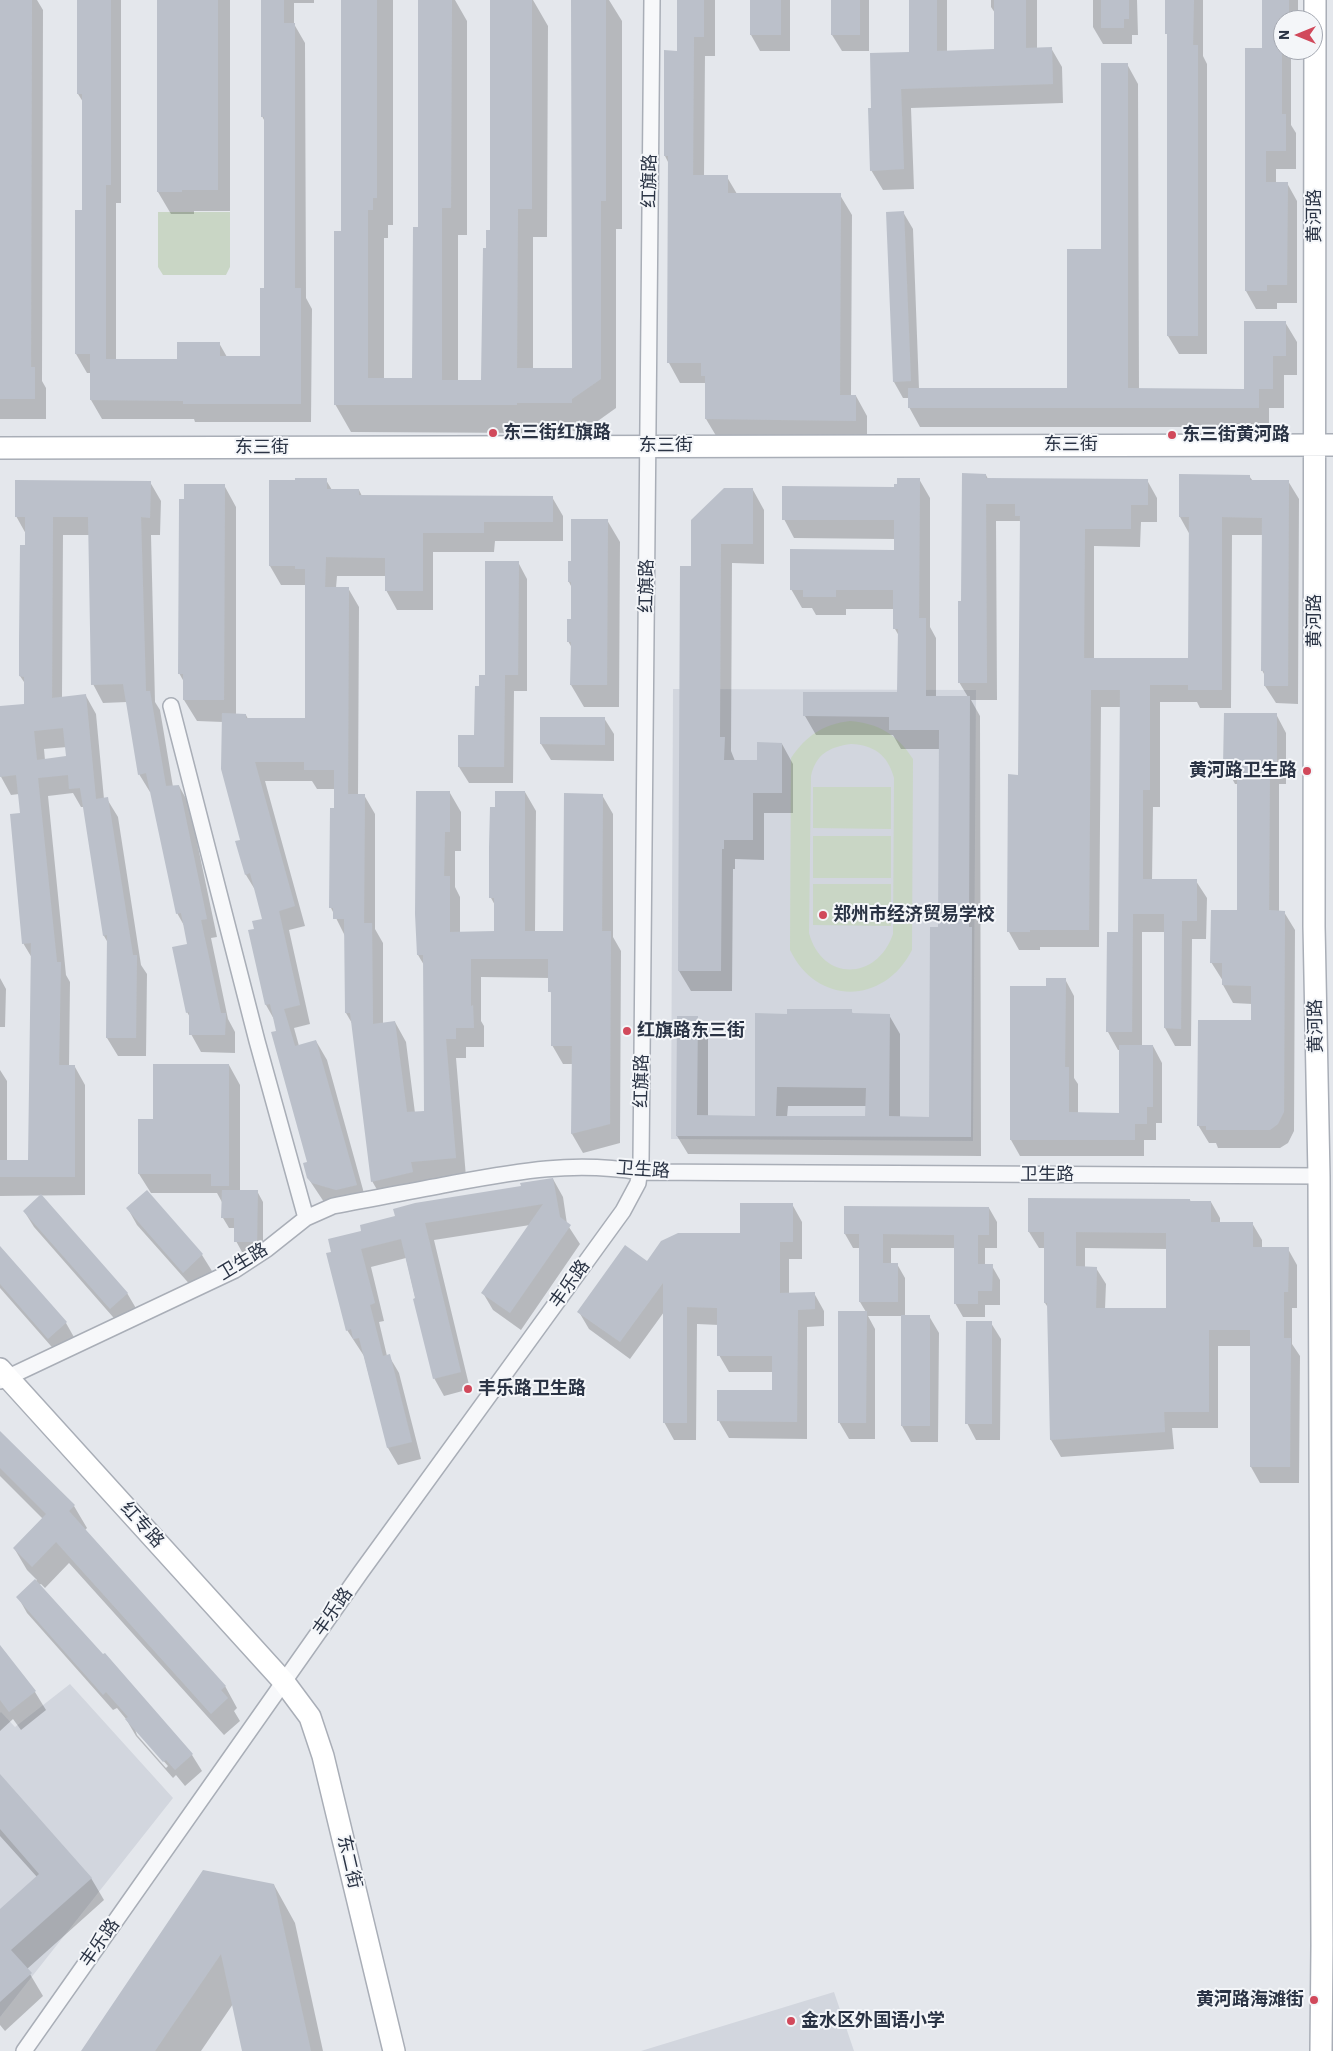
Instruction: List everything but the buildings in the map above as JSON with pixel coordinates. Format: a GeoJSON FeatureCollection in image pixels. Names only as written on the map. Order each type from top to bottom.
{"type":"FeatureCollection","features":[{"type":"Feature","properties":{"kind":"street","name":"红旗路"},"geometry":{"type":"LineString","coordinates":[[640,1172],[652,0]]}},
{"type":"Feature","properties":{"kind":"street","name":"黄河路"},"geometry":{"type":"LineString","coordinates":[[1315,0],[1324,445],[1314,926],[1326,1176],[1321,2051]]}},
{"type":"Feature","properties":{"kind":"street","name":"东三街"},"geometry":{"type":"LineString","coordinates":[[0,448],[1324,445]]}},
{"type":"Feature","properties":{"kind":"street"},"geometry":{"type":"LineString","coordinates":[[171,706],[257,1041],[306,1218]]}},
{"type":"Feature","properties":{"kind":"street","name":"卫生路"},"geometry":{"type":"LineString","coordinates":[[3,1375],[235,1270],[306,1218],[333,1206],[507,1173],[583,1166],[640,1172],[1326,1176]]}},
{"type":"Feature","properties":{"kind":"street","name":"丰乐路"},"geometry":{"type":"LineString","coordinates":[[24,2051],[284,1682],[623,1211],[638,1183],[640,1172]]}},
{"type":"Feature","properties":{"kind":"street","name":"红专路"},"geometry":{"type":"LineString","coordinates":[[3,1375],[284,1682]]}},
{"type":"Feature","properties":{"kind":"street","name":"东二街"},"geometry":{"type":"LineString","coordinates":[[284,1682],[310,1717],[323,1756],[394,2051]]}},
{"type":"Feature","properties":{"kind":"shaded area","name":"郑州市经济贸易学校"},"geometry":{"type":"Polygon","coordinates":[[[673,689],[976,690],[973,1141],[671,1139],[673,689]]]}},
{"type":"Feature","properties":{"kind":"shaded area"},"geometry":{"type":"Polygon","coordinates":[[[70,1684],[173,1798],[0,2017],[0,1713],[15,1727],[70,1684]]]}},
{"type":"Feature","properties":{"kind":"shaded area","name":"金水区外国语小学"},"geometry":{"type":"Polygon","coordinates":[[[834,1992],[854,2051],[641,2051],[834,1992]]]}},
{"type":"Feature","properties":{"kind":"green space"},"geometry":{"type":"Polygon","coordinates":[[[158,212],[230,212],[230,267],[226,275],[163,275],[158,267],[158,212]]]}},
{"type":"Feature","properties":{"kind":"green space"},"geometry":{"type":"Polygon","coordinates":[[[850,721],[870,724],[894,737],[913,759],[912,950],[900,968],[885,981],[868,989],[851,992],[833,989],[817,981],[802,968],[790,950],[791,758],[803,743],[816,732],[850,721]],[[843,745],[825,753],[816,762],[811,776],[809,933],[816,949],[825,960],[837,967],[850,969],[863,967],[875,961],[885,949],[893,934],[894,778],[884,757],[867,746],[843,745]]]}},
{"type":"Feature","properties":{"kind":"green space"},"geometry":{"type":"Polygon","coordinates":[[[813,787],[891,787],[891,829],[813,828],[813,787]]]}},
{"type":"Feature","properties":{"kind":"green space"},"geometry":{"type":"Polygon","coordinates":[[[813,836],[891,836],[891,878],[813,878],[813,836]]]}},
{"type":"Feature","properties":{"kind":"green space"},"geometry":{"type":"Polygon","coordinates":[[[813,884],[891,884],[891,926],[813,925],[813,884]]]}},
{"type":"Feature","properties":{"kind":"place","name":"东三街红旗路"},"geometry":{"type":"Point","coordinates":[493,433]}},
{"type":"Feature","properties":{"kind":"place","name":"东三街黄河路"},"geometry":{"type":"Point","coordinates":[1172,435]}},
{"type":"Feature","properties":{"kind":"place","name":"黄河路卫生路"},"geometry":{"type":"Point","coordinates":[1307,771]}},
{"type":"Feature","properties":{"kind":"place","name":"郑州市经济贸易学校"},"geometry":{"type":"Point","coordinates":[823,915]}},
{"type":"Feature","properties":{"kind":"place","name":"红旗路东三街"},"geometry":{"type":"Point","coordinates":[627,1031]}},
{"type":"Feature","properties":{"kind":"place","name":"丰乐路卫生路"},"geometry":{"type":"Point","coordinates":[468,1389]}},
{"type":"Feature","properties":{"kind":"place","name":"黄河路海滩街"},"geometry":{"type":"Point","coordinates":[1314,2000]}},
{"type":"Feature","properties":{"kind":"place","name":"金水区外国语小学"},"geometry":{"type":"Point","coordinates":[791,2021]}}]}
